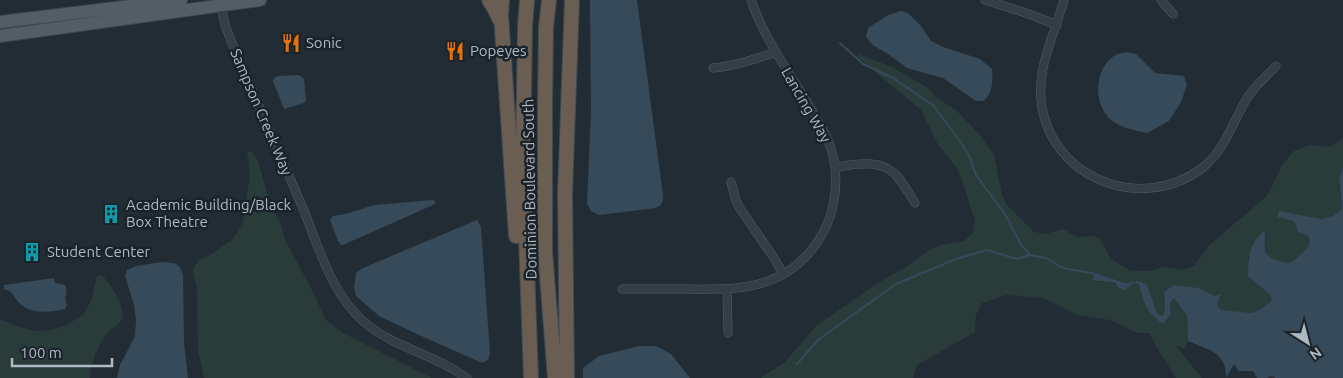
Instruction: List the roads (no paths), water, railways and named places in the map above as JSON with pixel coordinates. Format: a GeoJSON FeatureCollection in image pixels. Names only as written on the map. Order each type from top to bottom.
{"type":"FeatureCollection","features":[{"type":"Feature","properties":{"kind":"highway"},"geometry":{"type":"LineString","coordinates":[[489,0],[499,17],[502,30]]}},
{"type":"Feature","properties":{"kind":"highway"},"geometry":{"type":"LineString","coordinates":[[502,0],[501,15],[517,255],[529,350]]}},
{"type":"Feature","properties":{"kind":"highway","name":"Dominion Boulevard South"},"geometry":{"type":"LineString","coordinates":[[528,0],[525,26],[523,154],[531,378]]}},
{"type":"Feature","properties":{"kind":"highway","name":"Dominion Boulevard South"},"geometry":{"type":"LineString","coordinates":[[549,0],[546,28],[544,106],[545,251],[556,378]]}},
{"type":"Feature","properties":{"kind":"highway"},"geometry":{"type":"LineString","coordinates":[[568,0],[570,36]]}},
{"type":"Feature","properties":{"kind":"highway"},"geometry":{"type":"LineString","coordinates":[[567,378],[565,193],[572,0]]}},
{"type":"Feature","properties":{"kind":"main road"},"geometry":{"type":"LineString","coordinates":[[0,22],[181,0]]}},
{"type":"Feature","properties":{"kind":"main road"},"geometry":{"type":"LineString","coordinates":[[0,36],[260,0]]}},
{"type":"Feature","properties":{"kind":"street","name":"Lancing Way"},"geometry":{"type":"LineString","coordinates":[[622,289],[736,289],[767,282],[783,274],[810,252],[828,223],[834,199],[836,180],[830,145],[776,52],[751,0]]}},
{"type":"Feature","properties":{"kind":"street"},"geometry":{"type":"LineString","coordinates":[[985,0],[1057,25]]}},
{"type":"Feature","properties":{"kind":"street"},"geometry":{"type":"LineString","coordinates":[[1064,0],[1046,58],[1041,87],[1044,115],[1049,131],[1064,155],[1080,169],[1100,181],[1123,188],[1162,187],[1183,180],[1202,168],[1226,140],[1247,99],[1276,66]]}},
{"type":"Feature","properties":{"kind":"street"},"geometry":{"type":"LineString","coordinates":[[1161,0],[1173,14]]}},
{"type":"Feature","properties":{"kind":"street","name":"Sampson Creek Way"},"geometry":{"type":"LineString","coordinates":[[220,6],[236,53],[340,296],[365,323],[383,336],[451,368],[467,378]]}},
{"type":"Feature","properties":{"kind":"street"},"geometry":{"type":"LineString","coordinates":[[713,68],[744,63],[776,52]]}},
{"type":"Feature","properties":{"kind":"street"},"geometry":{"type":"LineString","coordinates":[[835,167],[866,163],[886,168],[894,174],[915,203]]}},
{"type":"Feature","properties":{"kind":"street"},"geometry":{"type":"LineString","coordinates":[[731,182],[740,210],[783,274]]}},
{"type":"Feature","properties":{"kind":"street"},"geometry":{"type":"LineString","coordinates":[[727,289],[728,333]]}},
{"type":"Feature","properties":{"kind":"water"},"geometry":{"type":"Polygon","coordinates":[[[590,0],[637,0],[663,195],[662,203],[656,208],[599,215],[591,211],[587,204],[591,113],[590,0]]]}},
{"type":"Feature","properties":{"kind":"water"},"geometry":{"type":"Polygon","coordinates":[[[901,11],[908,13],[921,26],[931,41],[980,59],[992,69],[992,86],[984,101],[976,101],[943,78],[907,68],[874,46],[866,37],[868,28],[888,15],[901,11]]]}},
{"type":"Feature","properties":{"kind":"water"},"geometry":{"type":"Polygon","coordinates":[[[1126,52],[1136,54],[1155,73],[1184,76],[1187,85],[1181,102],[1169,121],[1147,133],[1116,124],[1108,117],[1100,102],[1098,84],[1103,68],[1115,55],[1126,52]]]}},
{"type":"Feature","properties":{"kind":"water"},"geometry":{"type":"Polygon","coordinates":[[[299,75],[304,79],[306,101],[284,109],[273,81],[274,78],[299,75]]]}},
{"type":"Feature","properties":{"kind":"water"},"geometry":{"type":"Polygon","coordinates":[[[1343,167],[1343,378],[1276,378],[1272,376],[1257,378],[1253,371],[1239,371],[1234,364],[1226,378],[1225,369],[1220,357],[1188,341],[1187,316],[1174,298],[1170,303],[1171,314],[1163,324],[1146,307],[1139,284],[1134,283],[1125,290],[1119,288],[1115,283],[1092,280],[1095,273],[1125,283],[1137,281],[1147,285],[1157,313],[1162,316],[1165,310],[1164,292],[1174,285],[1198,288],[1215,296],[1221,294],[1217,305],[1221,310],[1252,313],[1257,311],[1272,301],[1270,295],[1248,276],[1249,257],[1252,246],[1264,231],[1265,250],[1269,256],[1289,263],[1304,252],[1309,242],[1308,236],[1298,232],[1294,221],[1277,217],[1279,211],[1321,219],[1333,216],[1342,209],[1339,178],[1343,167]]]}},
{"type":"Feature","properties":{"kind":"water"},"geometry":{"type":"Polygon","coordinates":[[[433,200],[436,202],[433,205],[343,245],[338,241],[330,220],[333,216],[374,205],[433,200]]]}},
{"type":"Feature","properties":{"kind":"water"},"geometry":{"type":"Polygon","coordinates":[[[477,220],[481,227],[490,354],[488,360],[482,363],[379,316],[356,296],[354,287],[356,273],[363,268],[477,220]]]}},
{"type":"Feature","properties":{"kind":"water"},"geometry":{"type":"Polygon","coordinates":[[[162,262],[178,265],[183,275],[184,342],[188,378],[117,378],[120,365],[135,336],[136,320],[134,305],[125,276],[127,270],[136,266],[162,262]]]}},
{"type":"Feature","properties":{"kind":"water"},"geometry":{"type":"Polygon","coordinates":[[[54,278],[55,283],[65,285],[67,305],[65,309],[38,312],[20,304],[11,293],[4,289],[4,285],[54,278]]]}},
{"type":"Feature","properties":{"kind":"water"},"geometry":{"type":"Polygon","coordinates":[[[639,346],[656,346],[671,354],[690,378],[583,378],[583,368],[599,356],[639,346]]]}},
{"type":"Feature","properties":{"kind":"waterway"},"geometry":{"type":"LineString","coordinates":[[840,43],[863,64],[893,78],[933,105],[962,144],[970,158],[976,175],[1005,214],[1020,243],[1030,255],[1046,258],[1063,268],[1096,274]]}},
{"type":"Feature","properties":{"kind":"waterway"},"geometry":{"type":"LineString","coordinates":[[797,364],[818,340],[896,284],[956,259],[987,250],[1017,259],[1030,255]]}},
{"type":"Feature","properties":{"kind":"place","name":"Sonic"},"geometry":{"type":"Point","coordinates":[291,43]}},
{"type":"Feature","properties":{"kind":"place","name":"Popeyes"},"geometry":{"type":"Point","coordinates":[455,51]}},
{"type":"Feature","properties":{"kind":"place","name":"Academic Building/Black Box Theatre"},"geometry":{"type":"Point","coordinates":[111,214]}},
{"type":"Feature","properties":{"kind":"place","name":"Student Center"},"geometry":{"type":"Point","coordinates":[32,252]}}]}
